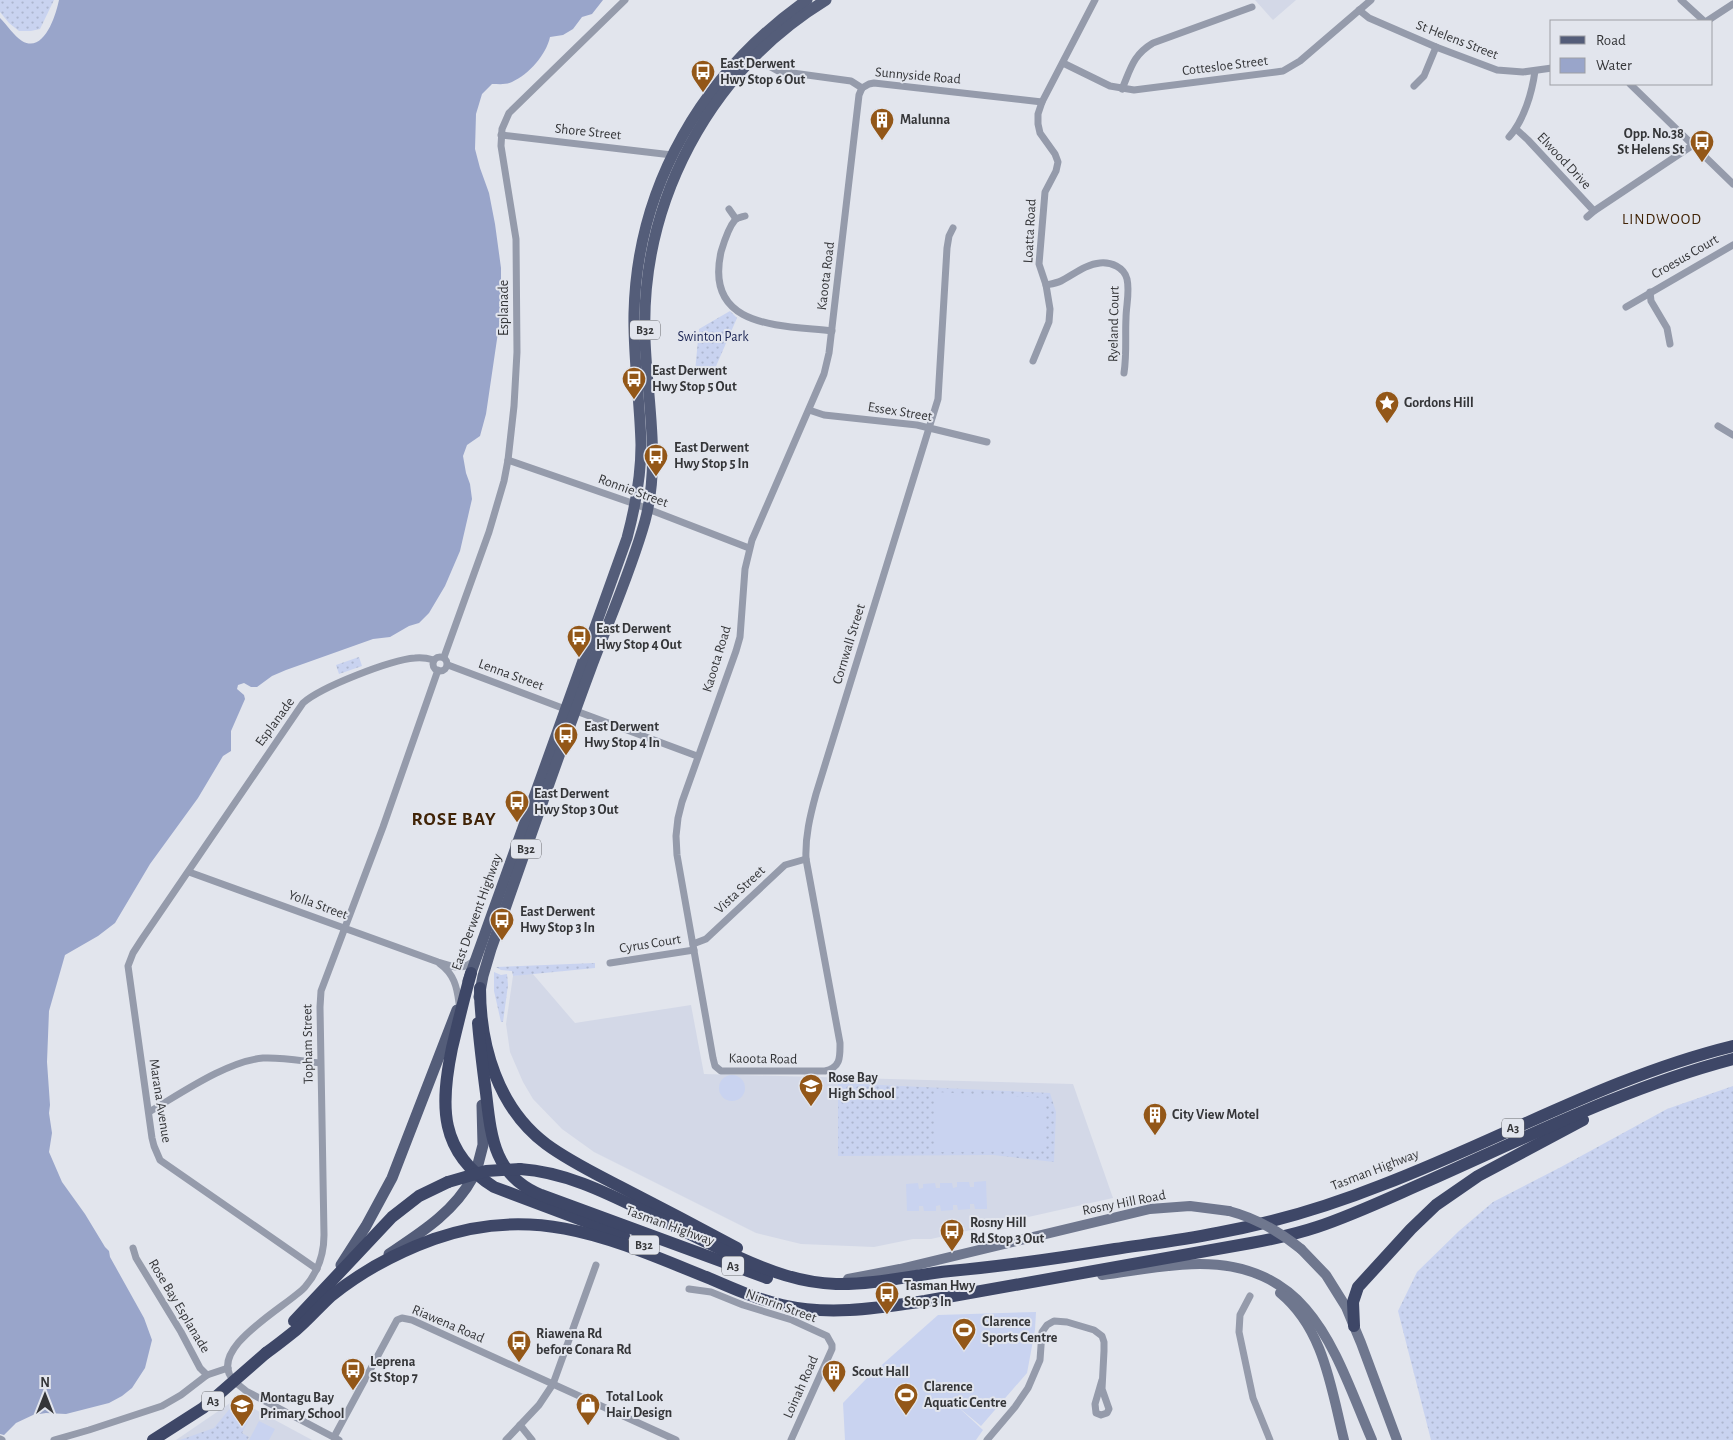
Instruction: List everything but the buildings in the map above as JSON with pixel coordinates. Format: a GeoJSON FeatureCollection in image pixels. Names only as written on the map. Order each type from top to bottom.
{"type":"FeatureCollection","features":[{"type":"Feature","properties":{"kind":"highway","name":"B32"},"geometry":{"type":"LineString","coordinates":[[471,973],[456,1029],[445,1092],[446,1124],[452,1141],[462,1158],[484,1181],[494,1187],[626,1237],[697,1270],[704,1276]]}},
{"type":"Feature","properties":{"kind":"highway"},"geometry":{"type":"LineString","coordinates":[[480,988],[484,1035],[490,1063],[498,1083],[513,1109],[544,1143],[669,1213],[744,1252],[807,1281]]}},
{"type":"Feature","properties":{"kind":"highway","name":"Tasman Highway"},"geometry":{"type":"LineString","coordinates":[[478,1023],[492,1138],[496,1151],[505,1168],[523,1186],[533,1192],[756,1274],[795,1286],[828,1291],[870,1290],[927,1282],[1010,1265]]}},
{"type":"Feature","properties":{"kind":"highway","name":"Tasman Highway"},"geometry":{"type":"LineString","coordinates":[[266,1353],[330,1281],[392,1217],[419,1196],[448,1182],[486,1171],[520,1169],[546,1172],[585,1184],[777,1274],[822,1283],[860,1283],[1010,1265],[1218,1233],[1295,1214],[1364,1192],[1405,1176],[1639,1074],[1733,1046]]}},
{"type":"Feature","properties":{"kind":"highway","name":"Tasman Highway"},"geometry":{"type":"LineString","coordinates":[[153,1440],[203,1408],[266,1353],[296,1330],[346,1285],[393,1258],[433,1240],[479,1228],[522,1224],[556,1226],[593,1234],[782,1305],[804,1309],[853,1311],[898,1305],[1251,1243],[1317,1227],[1380,1202],[1583,1112],[1659,1082],[1733,1059]]}},
{"type":"Feature","properties":{"kind":"highway"},"geometry":{"type":"LineString","coordinates":[[1354,1326],[1353,1302],[1358,1288],[1411,1229],[1456,1190],[1496,1166],[1659,1082]]}},
{"type":"Feature","properties":{"kind":"highway","name":"Tasman Highway"},"geometry":{"type":"LineString","coordinates":[[266,1353],[361,1284],[399,1262],[444,1243],[483,1235],[513,1233],[570,1236],[605,1244],[696,1277],[704,1276]]}},
{"type":"Feature","properties":{"kind":"main road","name":"East Derwent Highway"},"geometry":{"type":"LineString","coordinates":[[346,1285],[442,1216],[461,1197],[475,1172],[481,1154],[483,1135],[483,1113],[478,1063],[480,988],[491,949],[627,538],[635,504],[639,481],[641,444],[634,344],[636,283],[646,226],[672,155],[696,112],[729,68],[768,29],[807,0]]}},
{"type":"Feature","properties":{"kind":"main road","name":"East Derwent Highway"},"geometry":{"type":"LineString","coordinates":[[330,1281],[366,1226],[392,1178],[570,710],[640,537],[648,509],[652,478],[652,433],[644,308],[652,248],[664,204],[691,141],[723,92],[750,61],[772,40],[798,18],[826,0]]}},
{"type":"Feature","properties":{"kind":"main road","name":"Rosny Hill Road"},"geometry":{"type":"LineString","coordinates":[[822,1283],[875,1275],[1150,1209],[1190,1206],[1228,1211],[1271,1228],[1301,1249],[1334,1286],[1354,1326],[1397,1440]]}},
{"type":"Feature","properties":{"kind":"main road","name":"Tasman Highway"},"geometry":{"type":"LineString","coordinates":[[1058,1277],[1071,1279],[1177,1265],[1213,1264]]}},
{"type":"Feature","properties":{"kind":"main road"},"geometry":{"type":"LineString","coordinates":[[1213,1264],[1235,1269],[1262,1281],[1285,1297],[1304,1318],[1322,1352],[1344,1440]]}},
{"type":"Feature","properties":{"kind":"main road"},"geometry":{"type":"LineString","coordinates":[[1213,1264],[1239,1268],[1266,1277],[1287,1290],[1306,1308],[1316,1320],[1333,1351],[1372,1440]]}},
{"type":"Feature","properties":{"kind":"street","name":"Esplanade"},"geometry":{"type":"LineString","coordinates":[[444,657],[489,532],[508,460],[515,396],[517,352],[516,253],[514,226],[502,155],[501,134],[503,123],[508,113],[626,0]]}},
{"type":"Feature","properties":{"kind":"street","name":"Loatta Road"},"geometry":{"type":"LineString","coordinates":[[1033,361],[1049,322],[1050,309],[1046,285],[1039,264],[1045,192],[1056,171],[1058,162],[1056,154],[1040,133],[1038,114],[1042,102],[1095,0]]}},
{"type":"Feature","properties":{"kind":"street","name":"Cottesloe Street"},"geometry":{"type":"LineString","coordinates":[[1063,63],[1110,86],[1134,90],[1283,71],[1300,61],[1371,0]]}},
{"type":"Feature","properties":{"kind":"street"},"geometry":{"type":"LineString","coordinates":[[1681,0],[1705,20]]}},
{"type":"Feature","properties":{"kind":"street"},"geometry":{"type":"LineString","coordinates":[[1708,20],[1733,4]]}},
{"type":"Feature","properties":{"kind":"street"},"geometry":{"type":"LineString","coordinates":[[1122,89],[1136,56],[1153,43],[1252,8]]}},
{"type":"Feature","properties":{"kind":"street","name":"St Helens Street"},"geometry":{"type":"LineString","coordinates":[[1359,10],[1369,18],[1497,70],[1514,72],[1550,68]]}},
{"type":"Feature","properties":{"kind":"street"},"geometry":{"type":"LineString","coordinates":[[1414,86],[1424,76],[1436,46]]}},
{"type":"Feature","properties":{"kind":"street","name":"Sunnyside Road"},"geometry":{"type":"LineString","coordinates":[[767,65],[778,71],[851,81],[862,88],[874,83],[1042,102]]}},
{"type":"Feature","properties":{"kind":"street"},"geometry":{"type":"LineString","coordinates":[[1509,137],[1516,129],[1533,87],[1535,71]]}},
{"type":"Feature","properties":{"kind":"street"},"geometry":{"type":"LineString","coordinates":[[1631,85],[1733,184]]}},
{"type":"Feature","properties":{"kind":"street","name":"Kaoota Road"},"geometry":{"type":"LineString","coordinates":[[834,1068],[818,1072],[724,1071],[716,1068],[677,856],[676,836],[682,802],[740,637],[745,569],[749,548],[824,374],[832,331],[858,104],[862,88]]}},
{"type":"Feature","properties":{"kind":"street","name":"Elwood Drive"},"geometry":{"type":"LineString","coordinates":[[1516,129],[1594,211]]}},
{"type":"Feature","properties":{"kind":"street","name":"Shore Street"},"geometry":{"type":"LineString","coordinates":[[501,134],[672,155]]}},
{"type":"Feature","properties":{"kind":"street"},"geometry":{"type":"LineString","coordinates":[[1587,217],[1693,145]]}},
{"type":"Feature","properties":{"kind":"street"},"geometry":{"type":"LineString","coordinates":[[729,209],[736,219]]}},
{"type":"Feature","properties":{"kind":"street"},"geometry":{"type":"LineString","coordinates":[[745,216],[736,219],[723,245],[719,270],[723,292],[731,305],[744,316],[760,322],[832,331]]}},
{"type":"Feature","properties":{"kind":"street","name":"Cornwall Street"},"geometry":{"type":"LineString","coordinates":[[834,1068],[838,1063],[840,1043],[806,860],[805,845],[810,814],[940,389],[947,248],[949,236],[953,228]]}},
{"type":"Feature","properties":{"kind":"street","name":"Croesus Court"},"geometry":{"type":"LineString","coordinates":[[1626,307],[1733,245]]}},
{"type":"Feature","properties":{"kind":"street","name":"Ryeland Court"},"geometry":{"type":"LineString","coordinates":[[1046,285],[1060,282],[1099,262],[1116,265],[1123,271],[1127,278],[1128,289],[1126,320],[1127,354],[1124,373]]}},
{"type":"Feature","properties":{"kind":"street","name":"Croesus Court"},"geometry":{"type":"LineString","coordinates":[[1650,292],[1651,301],[1667,328],[1670,344]]}},
{"type":"Feature","properties":{"kind":"street","name":"Essex Street"},"geometry":{"type":"LineString","coordinates":[[809,410],[824,415],[901,423],[987,442]]}},
{"type":"Feature","properties":{"kind":"street"},"geometry":{"type":"LineString","coordinates":[[1718,426],[1733,435]]}},
{"type":"Feature","properties":{"kind":"street","name":"Ronnie Street"},"geometry":{"type":"LineString","coordinates":[[508,460],[635,504],[749,548]]}},
{"type":"Feature","properties":{"kind":"street"},"geometry":{"type":"LineString","coordinates":[[437,657],[444,657],[448,665],[445,669],[438,670],[434,667],[434,660],[437,657]]}},
{"type":"Feature","properties":{"kind":"street","name":"Esplanade"},"geometry":{"type":"LineString","coordinates":[[189,872],[303,703],[317,692],[385,665],[413,658],[434,660]]}},
{"type":"Feature","properties":{"kind":"street","name":"Lenna Street"},"geometry":{"type":"LineString","coordinates":[[448,665],[697,756]]}},
{"type":"Feature","properties":{"kind":"street","name":"Topham Street"},"geometry":{"type":"LineString","coordinates":[[228,1368],[230,1354],[238,1343],[273,1311],[301,1291],[317,1269],[323,1253],[320,999],[324,980],[383,827],[438,670]]}},
{"type":"Feature","properties":{"kind":"street","name":"Vista Street"},"geometry":{"type":"LineString","coordinates":[[693,947],[706,939],[785,865],[806,860]]}},
{"type":"Feature","properties":{"kind":"street","name":"Yolla Street"},"geometry":{"type":"LineString","coordinates":[[189,872],[438,962],[464,967],[471,964],[478,954]]}},
{"type":"Feature","properties":{"kind":"street","name":"Marana Avenue"},"geometry":{"type":"LineString","coordinates":[[189,872],[133,953],[128,966],[154,1146],[160,1160],[164,1164],[317,1269]]}},
{"type":"Feature","properties":{"kind":"street","name":"Cyrus Court"},"geometry":{"type":"LineString","coordinates":[[610,963],[693,947]]}},
{"type":"Feature","properties":{"kind":"street"},"geometry":{"type":"LineString","coordinates":[[438,962],[452,977],[457,988],[459,1003]]}},
{"type":"Feature","properties":{"kind":"street"},"geometry":{"type":"LineString","coordinates":[[149,1112],[221,1071],[249,1061],[273,1058],[320,1064]]}},
{"type":"Feature","properties":{"kind":"street","name":"Rose Bay Esplanade"},"geometry":{"type":"LineString","coordinates":[[133,1248],[136,1258],[181,1332],[200,1368],[207,1375]]}},
{"type":"Feature","properties":{"kind":"street"},"geometry":{"type":"LineString","coordinates":[[506,1440],[539,1405],[553,1384],[596,1265]]}},
{"type":"Feature","properties":{"kind":"street","name":"Nimrin Street"},"geometry":{"type":"LineString","coordinates":[[688,1289],[706,1291],[743,1305],[779,1315],[826,1336],[832,1345]]}},
{"type":"Feature","properties":{"kind":"street"},"geometry":{"type":"LineString","coordinates":[[1250,1296],[1240,1315],[1239,1332],[1253,1398],[1270,1440]]}},
{"type":"Feature","properties":{"kind":"street","name":"Riawena Road"},"geometry":{"type":"LineString","coordinates":[[336,1439],[394,1324],[400,1318],[412,1320],[676,1440]]}},
{"type":"Feature","properties":{"kind":"street"},"geometry":{"type":"LineString","coordinates":[[987,1440],[1028,1388],[1040,1360],[1042,1332],[1051,1322],[1059,1320],[1067,1322],[1094,1330],[1102,1336],[1104,1342],[1102,1380]]}},
{"type":"Feature","properties":{"kind":"street","name":"Loinah Road"},"geometry":{"type":"LineString","coordinates":[[791,1440],[832,1349],[832,1345]]}},
{"type":"Feature","properties":{"kind":"street"},"geometry":{"type":"LineString","coordinates":[[54,1440],[162,1406],[181,1395],[207,1375],[228,1368],[234,1382],[246,1391],[336,1439]]}},
{"type":"Feature","properties":{"kind":"street"},"geometry":{"type":"LineString","coordinates":[[520,1425],[532,1440]]}},
{"type":"Feature","properties":{"kind":"shaded area"},"geometry":{"type":"Polygon","coordinates":[[[1255,0],[1296,0],[1273,20],[1255,0]]]}},
{"type":"Feature","properties":{"kind":"shaded area","name":"Rose Bay High School"},"geometry":{"type":"Polygon","coordinates":[[[532,973],[575,1023],[691,1005],[704,1074],[1073,1084],[1113,1198],[931,1239],[913,1239],[874,1247],[801,1244],[756,1233],[594,1152],[562,1129],[533,1099],[523,1082],[510,1052],[506,1024],[513,976],[532,973]]]}},
{"type":"Feature","properties":{"kind":"shaded area","name":"Montagu Bay Primary School"},"geometry":{"type":"Polygon","coordinates":[[[236,1399],[312,1440],[176,1440],[236,1399]]]}},
{"type":"Feature","properties":{"kind":"green space"},"geometry":{"type":"Polygon","coordinates":[[[0,0],[54,0],[40,29],[19,31],[0,12],[0,0]]]}},
{"type":"Feature","properties":{"kind":"green space","name":"Swinton Park"},"geometry":{"type":"Polygon","coordinates":[[[730,311],[737,318],[713,373],[695,372],[699,329],[730,311]]]}},
{"type":"Feature","properties":{"kind":"green space"},"geometry":{"type":"Polygon","coordinates":[[[359,657],[362,666],[339,674],[336,665],[359,657]]]}},
{"type":"Feature","properties":{"kind":"green space"},"geometry":{"type":"Polygon","coordinates":[[[595,963],[595,968],[513,976],[512,971],[501,970],[496,967],[595,963]]]}},
{"type":"Feature","properties":{"kind":"green space"},"geometry":{"type":"Polygon","coordinates":[[[494,972],[501,975],[507,974],[508,985],[503,1022],[501,1022],[494,991],[494,972]]]}},
{"type":"Feature","properties":{"kind":"green space"},"geometry":{"type":"Polygon","coordinates":[[[732,1075],[741,1079],[745,1088],[741,1097],[732,1101],[723,1097],[719,1088],[723,1079],[732,1075]]]}},
{"type":"Feature","properties":{"kind":"green space"},"geometry":{"type":"Polygon","coordinates":[[[838,1083],[1050,1093],[1056,1112],[1054,1162],[993,1155],[838,1156],[838,1083]]]}},
{"type":"Feature","properties":{"kind":"green space"},"geometry":{"type":"Polygon","coordinates":[[[1733,1086],[1733,1440],[1431,1440],[1398,1311],[1417,1272],[1459,1231],[1493,1202],[1667,1109],[1733,1086]]]}},
{"type":"Feature","properties":{"kind":"green space"},"geometry":{"type":"Polygon","coordinates":[[[936,1092],[1046,1098],[1044,1151],[934,1152],[936,1092]]]}},
{"type":"Feature","properties":{"kind":"green space"},"geometry":{"type":"Polygon","coordinates":[[[986,1181],[987,1209],[975,1209],[974,1204],[970,1204],[970,1209],[958,1210],[957,1205],[953,1205],[953,1210],[941,1211],[940,1205],[936,1206],[936,1211],[924,1211],[923,1206],[919,1206],[919,1211],[907,1211],[906,1184],[918,1183],[919,1189],[923,1188],[923,1184],[935,1183],[936,1188],[940,1188],[940,1183],[952,1183],[953,1188],[957,1187],[957,1182],[969,1182],[970,1187],[974,1187],[974,1182],[986,1181]]]}},
{"type":"Feature","properties":{"kind":"green space","name":"Clarence Sports Centre"},"geometry":{"type":"Polygon","coordinates":[[[1036,1312],[1035,1330],[1027,1373],[981,1426],[957,1406],[983,1430],[976,1440],[845,1440],[843,1403],[866,1379],[938,1315],[1036,1312]]]}},
{"type":"Feature","properties":{"kind":"green space"},"geometry":{"type":"Polygon","coordinates":[[[236,1401],[254,1410],[242,1433],[249,1437],[247,1440],[180,1440],[214,1428],[236,1401]]]}},
{"type":"Feature","properties":{"kind":"green space"},"geometry":{"type":"Polygon","coordinates":[[[259,1421],[275,1429],[269,1440],[249,1440],[259,1421]]]}},
{"type":"Feature","properties":{"kind":"water"},"geometry":{"type":"Polygon","coordinates":[[[59,0],[603,0],[592,14],[582,17],[573,29],[563,35],[550,37],[541,57],[525,74],[510,83],[492,84],[482,94],[476,114],[475,149],[489,193],[501,268],[501,312],[486,414],[480,436],[467,445],[463,456],[472,499],[460,551],[445,586],[429,613],[419,623],[409,626],[390,637],[373,639],[286,670],[272,676],[257,687],[251,687],[244,683],[238,685],[237,689],[244,695],[245,699],[231,731],[231,751],[223,756],[198,798],[150,864],[115,923],[98,936],[65,955],[49,1011],[47,1062],[49,1113],[52,1133],[49,1152],[62,1182],[109,1251],[110,1257],[144,1318],[152,1340],[145,1368],[132,1388],[122,1396],[109,1403],[66,1414],[46,1413],[33,1415],[16,1423],[4,1435],[0,1434],[0,18],[22,41],[30,44],[37,42],[48,31],[59,0]]]}},
{"type":"Feature","properties":{"kind":"place","name":"East Derwent Hwy Stop 6 Out"},"geometry":{"type":"Point","coordinates":[703,93]}},
{"type":"Feature","properties":{"kind":"place","name":"Malunna"},"geometry":{"type":"Point","coordinates":[882,141]}},
{"type":"Feature","properties":{"kind":"place","name":"Opp. No.38 St Helens St"},"geometry":{"type":"Point","coordinates":[1702,163]}},
{"type":"Feature","properties":{"kind":"place","name":"East Derwent Hwy Stop 5 Out"},"geometry":{"type":"Point","coordinates":[634,400]}},
{"type":"Feature","properties":{"kind":"place","name":"Gordons Hill"},"geometry":{"type":"Point","coordinates":[1387,424]}},
{"type":"Feature","properties":{"kind":"place","name":"East Derwent Hwy Stop 5 In"},"geometry":{"type":"Point","coordinates":[656,477]}},
{"type":"Feature","properties":{"kind":"place","name":"East Derwent Hwy Stop 4 Out"},"geometry":{"type":"Point","coordinates":[579,658]}},
{"type":"Feature","properties":{"kind":"place","name":"East Derwent Hwy Stop 4 In"},"geometry":{"type":"Point","coordinates":[566,756]}},
{"type":"Feature","properties":{"kind":"place","name":"East Derwent Hwy Stop 3 Out"},"geometry":{"type":"Point","coordinates":[517,823]}},
{"type":"Feature","properties":{"kind":"place","name":"East Derwent Hwy Stop 3 In"},"geometry":{"type":"Point","coordinates":[502,941]}},
{"type":"Feature","properties":{"kind":"place","name":"Rose Bay High School"},"geometry":{"type":"Point","coordinates":[811,1107]}},
{"type":"Feature","properties":{"kind":"place","name":"City View Motel"},"geometry":{"type":"Point","coordinates":[1155,1136]}},
{"type":"Feature","properties":{"kind":"place","name":"Rosny Hill Rd Stop 3 Out"},"geometry":{"type":"Point","coordinates":[952,1252]}},
{"type":"Feature","properties":{"kind":"place","name":"Tasman Hwy Stop 3 In"},"geometry":{"type":"Point","coordinates":[887,1315]}},
{"type":"Feature","properties":{"kind":"place","name":"Clarence Sports Centre"},"geometry":{"type":"Point","coordinates":[964,1351]}},
{"type":"Feature","properties":{"kind":"place","name":"Riawena Rd before Conara Rd"},"geometry":{"type":"Point","coordinates":[519,1363]}},
{"type":"Feature","properties":{"kind":"place","name":"Leprena St Stop 7"},"geometry":{"type":"Point","coordinates":[353,1391]}},
{"type":"Feature","properties":{"kind":"place","name":"Scout Hall"},"geometry":{"type":"Point","coordinates":[834,1393]}},
{"type":"Feature","properties":{"kind":"place","name":"Clarence Aquatic Centre"},"geometry":{"type":"Point","coordinates":[906,1416]}},
{"type":"Feature","properties":{"kind":"place","name":"Total Look Hair Design"},"geometry":{"type":"Point","coordinates":[588,1426]}},
{"type":"Feature","properties":{"kind":"place","name":"Montagu Bay Primary School"},"geometry":{"type":"Point","coordinates":[242,1427]}},
{"type":"Feature","properties":{"kind":"district","name":"LINDWOOD"},"geometry":{"type":"Point","coordinates":[1662,219]}},
{"type":"Feature","properties":{"kind":"district","name":"ROSE BAY"},"geometry":{"type":"Point","coordinates":[454,819]}}]}
